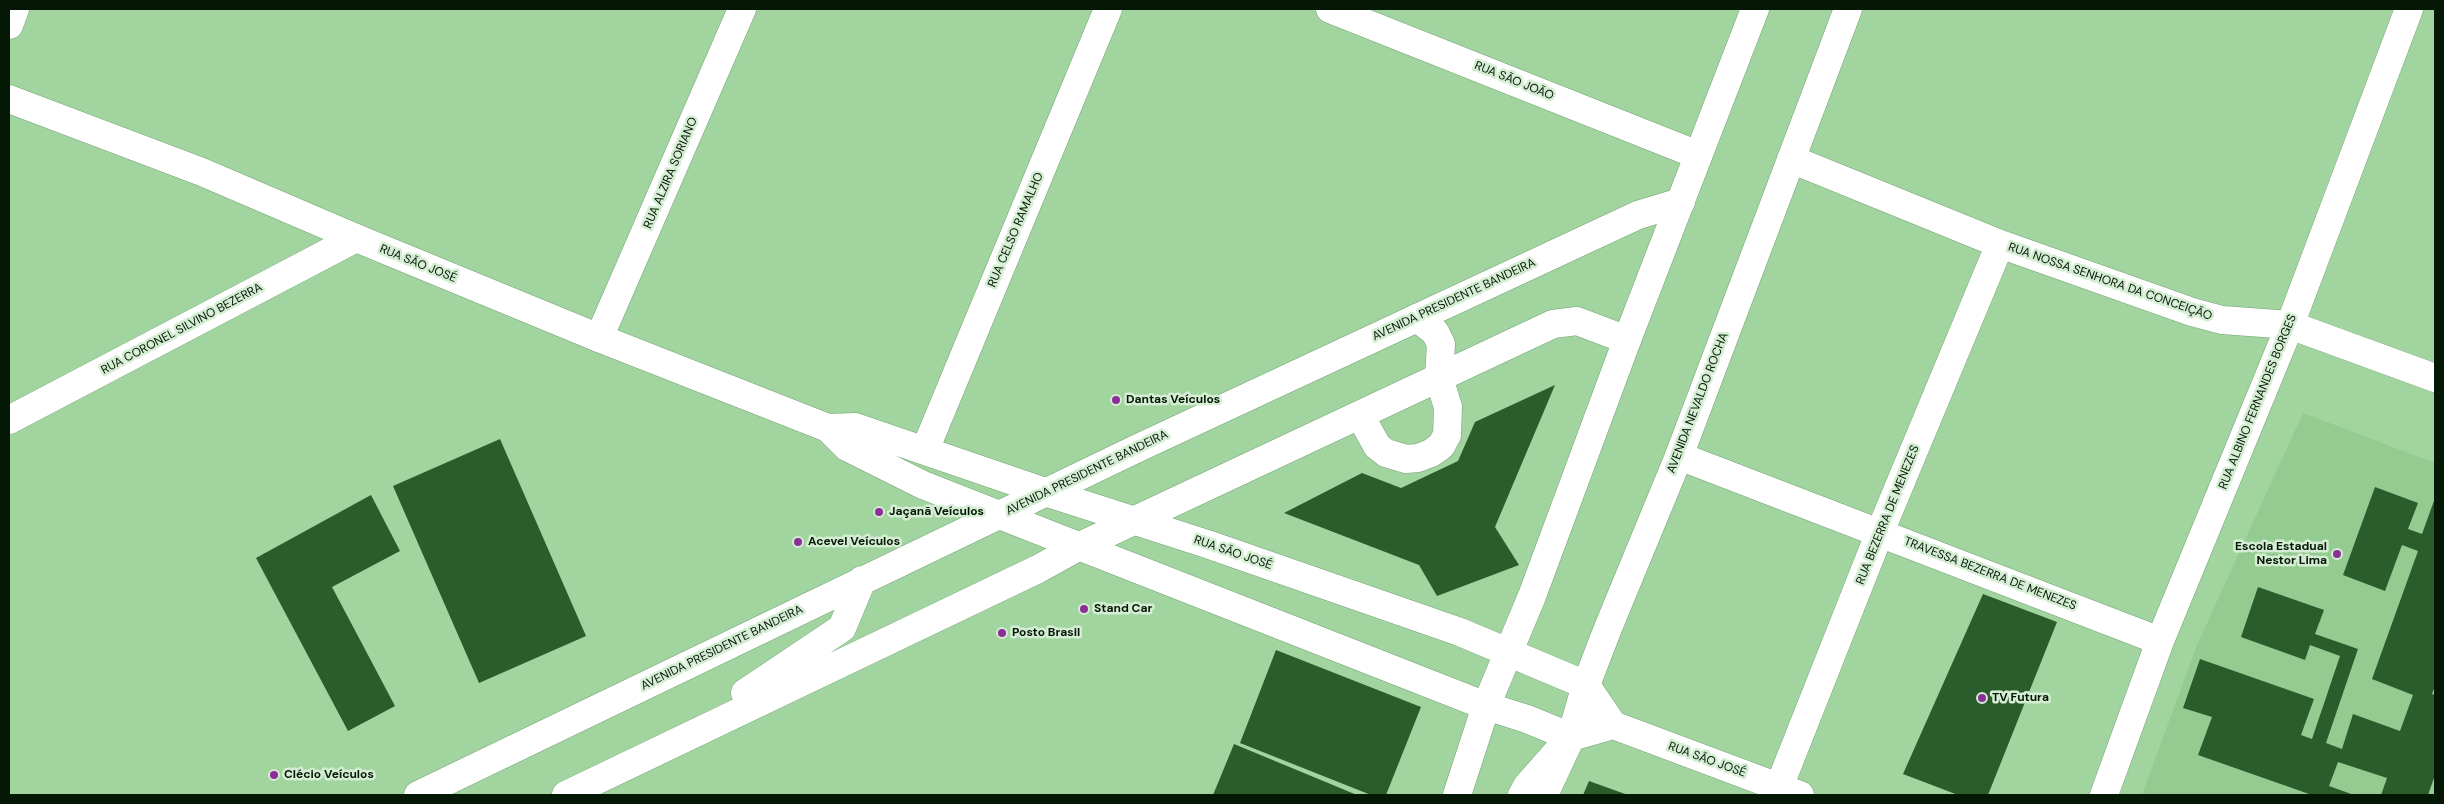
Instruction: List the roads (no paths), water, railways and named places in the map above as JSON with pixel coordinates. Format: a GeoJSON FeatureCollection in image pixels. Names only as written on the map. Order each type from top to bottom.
{"type":"FeatureCollection","features":[{"type":"Feature","properties":{"kind":"main road"},"geometry":{"type":"LineString","coordinates":[[9,25],[16,9]]}},
{"type":"Feature","properties":{"kind":"main road","name":"RUA ALZIRA SORIANO"},"geometry":{"type":"LineString","coordinates":[[599,338],[742,9]]}},
{"type":"Feature","properties":{"kind":"main road","name":"RUA CELSO RAMALHO"},"geometry":{"type":"LineString","coordinates":[[925,450],[1108,9]]}},
{"type":"Feature","properties":{"kind":"main road","name":"RUA SÃO JOÃO"},"geometry":{"type":"LineString","coordinates":[[1332,9],[1698,154]]}},
{"type":"Feature","properties":{"kind":"main road"},"geometry":{"type":"LineString","coordinates":[[1457,795],[1486,706],[1509,653],[1698,154],[1755,9]]}},
{"type":"Feature","properties":{"kind":"main road","name":"AVENIDA NEVALDO ROCHA"},"geometry":{"type":"LineString","coordinates":[[1544,795],[1570,737],[1586,686],[1679,456],[1848,9]]}},
{"type":"Feature","properties":{"kind":"main road","name":"RUA ALBINO FERNANDES BORGES"},"geometry":{"type":"LineString","coordinates":[[2104,795],[2160,641],[2290,325],[2409,9]]}},
{"type":"Feature","properties":{"kind":"main road","name":"RUA SÃO JOSÉ"},"geometry":{"type":"LineString","coordinates":[[9,100],[202,172],[599,338],[828,428],[847,446],[924,485],[1078,547],[1570,737]]}},
{"type":"Feature","properties":{"kind":"main road","name":"RUA NOSSA SENHORA DA CONCEIÇÃO"},"geometry":{"type":"LineString","coordinates":[[1791,159],[2000,244],[2192,312],[2222,320],[2290,325],[2435,378]]}},
{"type":"Feature","properties":{"kind":"main road","name":"AVENIDA PRESIDENTE BANDEIRA"},"geometry":{"type":"LineString","coordinates":[[418,795],[1138,448],[1638,214],[1681,202]]}},
{"type":"Feature","properties":{"kind":"main road","name":"RUA CORONEL SILVINO BEZERRA"},"geometry":{"type":"LineString","coordinates":[[9,420],[356,238]]}},
{"type":"Feature","properties":{"kind":"main road","name":"RUA BEZERRA DE MENEZES"},"geometry":{"type":"LineString","coordinates":[[1790,791],[1880,532],[2000,244]]}},
{"type":"Feature","properties":{"kind":"main road"},"geometry":{"type":"LineString","coordinates":[[1360,415],[1377,446],[1386,453],[1406,459],[1418,458],[1431,453],[1441,446],[1447,436],[1449,422],[1448,407],[1439,378],[1441,344],[1435,332],[1417,318]]}},
{"type":"Feature","properties":{"kind":"main road"},"geometry":{"type":"LineString","coordinates":[[656,751],[1038,570],[1078,547],[1553,324],[1577,321],[1627,340]]}},
{"type":"Feature","properties":{"kind":"main road","name":"RUA SÃO JOSÉ"},"geometry":{"type":"LineString","coordinates":[[828,428],[855,427],[1048,493],[1135,520],[1460,632],[1586,686]]}},
{"type":"Feature","properties":{"kind":"main road","name":"TRAVESSA BEZERRA DE MENEZES"},"geometry":{"type":"LineString","coordinates":[[1679,456],[2160,641]]}},
{"type":"Feature","properties":{"kind":"main road"},"geometry":{"type":"LineString","coordinates":[[584,793],[656,751],[842,628],[862,580]]}},
{"type":"Feature","properties":{"kind":"main road"},"geometry":{"type":"LineString","coordinates":[[1522,795],[1527,786],[1570,737],[1613,725],[1586,686]]}},
{"type":"Feature","properties":{"kind":"main road","name":"RUA SÃO JOSÉ"},"geometry":{"type":"LineString","coordinates":[[1613,725],[1790,791]]}},
{"type":"Feature","properties":{"kind":"place","name":"Dantas Veículos"},"geometry":{"type":"Point","coordinates":[1116,400]}},
{"type":"Feature","properties":{"kind":"place","name":"Jaçanã Veículos"},"geometry":{"type":"Point","coordinates":[879,512]}},
{"type":"Feature","properties":{"kind":"place","name":"Acevel Veículos"},"geometry":{"type":"Point","coordinates":[798,542]}},
{"type":"Feature","properties":{"kind":"place","name":"Escola Estadual Nestor Lima"},"geometry":{"type":"Point","coordinates":[2337,554]}},
{"type":"Feature","properties":{"kind":"place","name":"Stand Car"},"geometry":{"type":"Point","coordinates":[1084,609]}},
{"type":"Feature","properties":{"kind":"place","name":"Posto Brasil"},"geometry":{"type":"Point","coordinates":[1002,633]}},
{"type":"Feature","properties":{"kind":"place","name":"TV Futura"},"geometry":{"type":"Point","coordinates":[1982,698]}},
{"type":"Feature","properties":{"kind":"place","name":"Clécio Veículos"},"geometry":{"type":"Point","coordinates":[274,775]}}]}
